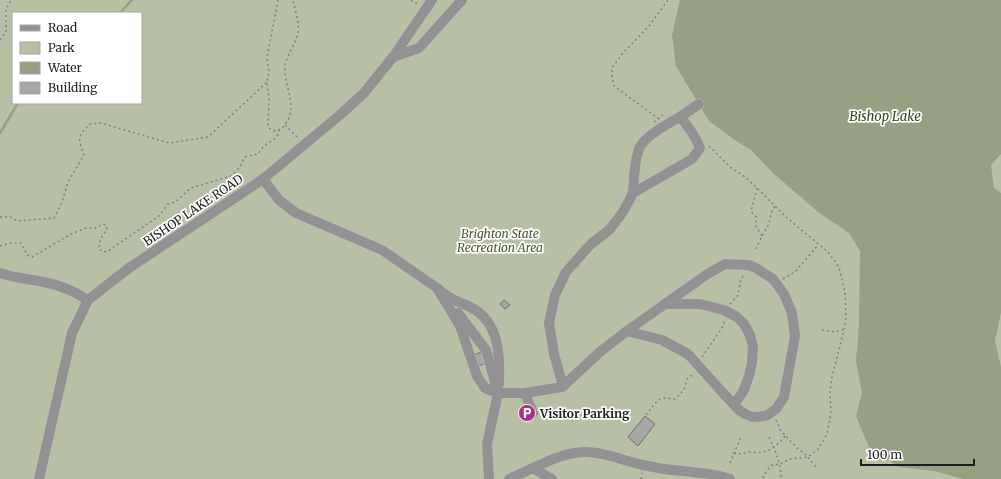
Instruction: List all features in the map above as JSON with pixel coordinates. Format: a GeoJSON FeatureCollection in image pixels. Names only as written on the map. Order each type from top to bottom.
{"type":"FeatureCollection","features":[{"type":"Feature","properties":{"kind":"street","name":"BISHOP LAKE ROAD"},"geometry":{"type":"LineString","coordinates":[[40,479],[72,333],[88,300],[129,268],[263,179],[304,146],[364,93],[393,57],[432,0]]}},
{"type":"Feature","properties":{"kind":"street"},"geometry":{"type":"LineString","coordinates":[[393,57],[419,48],[462,0]]}},
{"type":"Feature","properties":{"kind":"street"},"geometry":{"type":"LineString","coordinates":[[563,386],[554,354],[548,323],[555,295],[566,272],[590,246],[610,229],[623,212],[633,194],[637,155],[640,146],[661,122],[680,117],[700,104]]}},
{"type":"Feature","properties":{"kind":"street"},"geometry":{"type":"LineString","coordinates":[[633,194],[692,159],[700,148],[690,127],[680,117]]}},
{"type":"Feature","properties":{"kind":"street"},"geometry":{"type":"LineString","coordinates":[[263,179],[279,200],[296,213],[382,250],[452,300],[479,313],[485,318],[494,332],[498,349],[499,371],[498,393],[487,444],[489,479]]}},
{"type":"Feature","properties":{"kind":"street"},"geometry":{"type":"LineString","coordinates":[[437,288],[460,326],[477,376],[485,388],[498,393],[525,393],[563,386],[601,351],[627,331],[706,275],[725,264],[748,265],[774,279],[784,294],[792,313],[795,336],[784,397],[772,413],[766,416],[752,417],[739,410],[688,354],[662,340],[627,331]]}},
{"type":"Feature","properties":{"kind":"street"},"geometry":{"type":"LineString","coordinates":[[0,273],[11,277],[45,282],[74,291],[88,300]]}},
{"type":"Feature","properties":{"kind":"street"},"geometry":{"type":"LineString","coordinates":[[437,288],[464,320],[486,350],[498,393]]}},
{"type":"Feature","properties":{"kind":"street"},"geometry":{"type":"LineString","coordinates":[[665,304],[700,304],[728,311],[744,324],[750,335],[753,347],[752,362],[743,392],[734,404]]}},
{"type":"Feature","properties":{"kind":"street"},"geometry":{"type":"LineString","coordinates":[[645,336],[646,318]]}},
{"type":"Feature","properties":{"kind":"street"},"geometry":{"type":"LineString","coordinates":[[525,393],[533,413]]}},
{"type":"Feature","properties":{"kind":"street"},"geometry":{"type":"LineString","coordinates":[[509,479],[544,463],[573,453],[586,452],[598,453],[643,465],[720,475],[730,479]]}},
{"type":"Feature","properties":{"kind":"street"},"geometry":{"type":"LineString","coordinates":[[544,463],[545,470],[551,479]]}},
{"type":"Feature","properties":{"kind":"street"},"geometry":{"type":"LineString","coordinates":[[533,468],[551,479]]}},
{"type":"Feature","properties":{"kind":"path"},"geometry":{"type":"LineString","coordinates":[[0,40],[6,32],[6,9],[11,0]]}},
{"type":"Feature","properties":{"kind":"path"},"geometry":{"type":"LineString","coordinates":[[278,0],[267,57],[269,72],[267,82],[269,99],[268,127],[274,131],[283,128],[292,112],[286,83],[285,65],[298,32],[293,0]]}},
{"type":"Feature","properties":{"kind":"path"},"geometry":{"type":"LineString","coordinates":[[663,115],[661,122],[614,86],[612,68],[623,53],[650,25],[668,0]]}},
{"type":"Feature","properties":{"kind":"path"},"geometry":{"type":"LineString","coordinates":[[0,217],[11,217],[17,221],[54,218],[62,202],[68,182],[84,155],[79,141],[82,131],[90,124],[101,123],[170,143],[208,137],[267,82]]}},
{"type":"Feature","properties":{"kind":"path"},"geometry":{"type":"LineString","coordinates":[[285,124],[304,146]]}},
{"type":"Feature","properties":{"kind":"path"},"geometry":{"type":"LineString","coordinates":[[0,246],[2,247],[11,242],[21,243],[27,255],[32,257],[71,234],[86,228],[95,228],[103,224],[106,225],[107,228],[100,240],[99,249],[103,252],[108,251],[159,216],[168,204],[175,202],[191,188],[231,176],[239,168],[245,157],[258,154],[263,147],[277,137],[279,130]]}},
{"type":"Feature","properties":{"kind":"path"},"geometry":{"type":"LineString","coordinates":[[697,139],[709,146],[730,167],[745,177],[786,217],[828,252],[838,267],[845,292],[846,304],[844,330],[832,377],[830,392],[831,413],[827,434],[818,449],[808,457],[790,459],[780,464],[772,465],[766,470],[762,479]]}},
{"type":"Feature","properties":{"kind":"path"},"geometry":{"type":"LineString","coordinates":[[757,188],[751,211],[756,217],[756,226],[762,236]]}},
{"type":"Feature","properties":{"kind":"path"},"geometry":{"type":"LineString","coordinates":[[756,250],[769,224],[771,213],[775,206]]}},
{"type":"Feature","properties":{"kind":"path"},"geometry":{"type":"LineString","coordinates":[[777,284],[786,276],[795,272],[818,245]]}},
{"type":"Feature","properties":{"kind":"path"},"geometry":{"type":"LineString","coordinates":[[822,330],[835,332],[844,330]]}},
{"type":"Feature","properties":{"kind":"path"},"geometry":{"type":"LineString","coordinates":[[646,415],[658,400],[664,398],[675,399],[684,390],[687,379],[701,368]]}},
{"type":"Feature","properties":{"kind":"path"},"geometry":{"type":"LineString","coordinates":[[772,413],[785,436],[808,457],[817,468]]}},
{"type":"Feature","properties":{"kind":"path"},"geometry":{"type":"LineString","coordinates":[[734,453],[738,455],[748,452],[761,453],[774,447],[785,436]]}},
{"type":"Feature","properties":{"kind":"path"},"geometry":{"type":"LineString","coordinates":[[730,463],[741,437]]}},
{"type":"Feature","properties":{"kind":"path"},"geometry":{"type":"LineString","coordinates":[[769,437],[780,464],[781,478]]}},
{"type":"Feature","properties":{"kind":"path"},"geometry":{"type":"LineString","coordinates":[[801,452],[803,458]]}},
{"type":"Feature","properties":{"kind":"green space","name":"Brighton State Recreation Area"},"geometry":{"type":"Polygon","coordinates":[[[0,0],[1001,0],[1001,479],[0,479],[0,0]]]}},
{"type":"Feature","properties":{"kind":"water","name":"Bishop Lake"},"geometry":{"type":"Polygon","coordinates":[[[680,0],[1001,0],[1001,154],[991,165],[994,188],[1001,193],[1001,312],[995,341],[1001,367],[1001,479],[963,479],[935,471],[899,467],[869,447],[856,416],[862,393],[856,361],[859,325],[860,251],[849,233],[818,212],[773,173],[751,150],[709,121],[676,66],[672,35],[680,0]]]}},
{"type":"Feature","properties":{"kind":"building"},"geometry":{"type":"Polygon","coordinates":[[[504,300],[510,305],[505,309],[500,304],[504,300]]]}},
{"type":"Feature","properties":{"kind":"building"},"geometry":{"type":"Polygon","coordinates":[[[481,352],[486,363],[479,366],[474,355],[481,352]]]}},
{"type":"Feature","properties":{"kind":"building"},"geometry":{"type":"Polygon","coordinates":[[[645,416],[655,424],[638,446],[628,437],[645,416]]]}},
{"type":"Feature","properties":{"kind":"waterway"},"geometry":{"type":"LineString","coordinates":[[121,12],[132,0]]}},
{"type":"Feature","properties":{"kind":"waterway"},"geometry":{"type":"LineString","coordinates":[[0,133],[17,104]]}},
{"type":"Feature","properties":{"kind":"place","name":"Visitor Parking"},"geometry":{"type":"Point","coordinates":[527,413]}}]}
